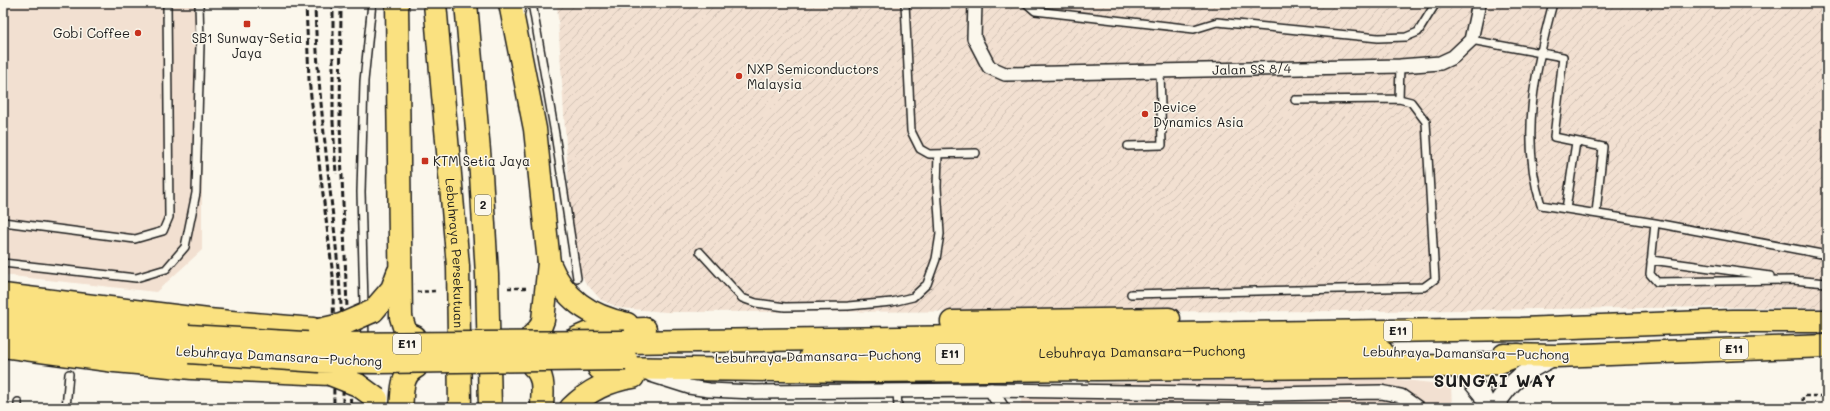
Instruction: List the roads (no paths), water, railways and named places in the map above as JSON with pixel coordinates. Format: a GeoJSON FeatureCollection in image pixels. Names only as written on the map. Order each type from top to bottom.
{"type":"FeatureCollection","features":[{"type":"Feature","properties":{"kind":"highway"},"geometry":{"type":"LineString","coordinates":[[397,3],[400,268],[402,322],[406,333],[415,337],[537,328]]}},
{"type":"Feature","properties":{"kind":"highway","name":"Lebuhraya Persekutuan"},"geometry":{"type":"LineString","coordinates":[[435,3],[458,266],[460,408]]}},
{"type":"Feature","properties":{"kind":"highway","name":"2"},"geometry":{"type":"LineString","coordinates":[[466,3],[481,174],[487,275],[490,408]]}},
{"type":"Feature","properties":{"kind":"highway"},"geometry":{"type":"LineString","coordinates":[[510,3],[536,129],[549,263],[537,328],[556,353],[573,364],[586,368],[610,369],[863,371],[1459,366],[1497,363],[1518,355]]}},
{"type":"Feature","properties":{"kind":"highway"},"geometry":{"type":"LineString","coordinates":[[549,263],[561,287],[573,300],[588,311],[619,323],[646,329]]}},
{"type":"Feature","properties":{"kind":"highway"},"geometry":{"type":"LineString","coordinates":[[316,330],[341,325],[373,311],[392,289],[400,268]]}},
{"type":"Feature","properties":{"kind":"highway"},"geometry":{"type":"LineString","coordinates":[[3,295],[208,320],[369,335],[379,338],[392,345],[407,366]]}},
{"type":"Feature","properties":{"kind":"highway","name":"Lebuhraya Damansara–Puchong"},"geometry":{"type":"LineString","coordinates":[[3,313],[188,336],[321,344],[1274,341],[1556,356],[1825,347]]}},
{"type":"Feature","properties":{"kind":"highway"},"geometry":{"type":"LineString","coordinates":[[3,346],[115,361],[192,368],[325,374],[378,372],[385,369],[407,366],[533,366],[556,353],[572,341],[587,334],[605,331],[646,329],[1080,319],[1421,319],[1493,322],[1521,329]]}},
{"type":"Feature","properties":{"kind":"highway","name":"Lebuhraya Damansara–Puchong"},"geometry":{"type":"LineString","coordinates":[[3,330],[45,337],[189,352],[319,361],[379,362],[1274,341],[1521,329],[1732,321],[1827,321]]}},
{"type":"Feature","properties":{"kind":"highway"},"geometry":{"type":"LineString","coordinates":[[401,408],[407,366],[415,337]]}},
{"type":"Feature","properties":{"kind":"highway"},"geometry":{"type":"LineString","coordinates":[[533,366],[539,371],[542,378],[542,400]]}},
{"type":"Feature","properties":{"kind":"highway"},"geometry":{"type":"LineString","coordinates":[[571,408],[589,392],[604,384],[617,380],[689,369]]}},
{"type":"Feature","properties":{"kind":"highway"},"geometry":{"type":"LineString","coordinates":[[325,374],[362,387],[373,398]]}},
{"type":"Feature","properties":{"kind":"street","name":"Jalan SS 8/4"},"geometry":{"type":"LineString","coordinates":[[975,3],[974,38],[989,67],[1005,74],[1400,66],[1440,63],[1453,57],[1471,40]]}},
{"type":"Feature","properties":{"kind":"street"},"geometry":{"type":"LineString","coordinates":[[1471,40],[1478,3]]}},
{"type":"Feature","properties":{"kind":"street"},"geometry":{"type":"LineString","coordinates":[[1494,408],[1506,389],[1516,378],[1556,356]]}},
{"type":"Feature","properties":{"kind":"street"},"geometry":{"type":"LineString","coordinates":[[1459,366],[1482,394],[1488,408]]}},
{"type":"Feature","properties":{"kind":"street"},"geometry":{"type":"LineString","coordinates":[[651,375],[689,387],[709,390],[754,392],[991,390],[1268,394],[1381,392],[1401,396],[1418,408]]}},
{"type":"Feature","properties":{"kind":"street"},"geometry":{"type":"LineString","coordinates":[[991,390],[1002,408]]}},
{"type":"Feature","properties":{"kind":"lane"},"geometry":{"type":"LineString","coordinates":[[3,222],[135,239],[163,232],[169,217],[167,3]]}},
{"type":"Feature","properties":{"kind":"lane"},"geometry":{"type":"LineString","coordinates":[[3,263],[136,278],[166,269],[185,248],[196,193],[200,44],[199,3]]}},
{"type":"Feature","properties":{"kind":"lane"},"geometry":{"type":"LineString","coordinates":[[366,368],[361,192],[364,81],[372,3]]}},
{"type":"Feature","properties":{"kind":"lane"},"geometry":{"type":"LineString","coordinates":[[516,29],[523,3]]}},
{"type":"Feature","properties":{"kind":"lane"},"geometry":{"type":"LineString","coordinates":[[532,3],[556,140],[576,278]]}},
{"type":"Feature","properties":{"kind":"lane"},"geometry":{"type":"LineString","coordinates":[[905,3],[911,131],[920,148],[929,154],[976,153]]}},
{"type":"Feature","properties":{"kind":"lane"},"geometry":{"type":"LineString","coordinates":[[1026,3],[1035,11],[1194,29],[1216,22],[1378,38],[1406,37],[1418,32],[1436,3]]}},
{"type":"Feature","properties":{"kind":"lane"},"geometry":{"type":"LineString","coordinates":[[1553,3],[1540,52],[1530,127],[1534,183],[1540,205],[1655,223],[1827,255]]}},
{"type":"Feature","properties":{"kind":"lane"},"geometry":{"type":"LineString","coordinates":[[1471,40],[1563,57],[1554,137],[1603,147],[1596,213]]}},
{"type":"Feature","properties":{"kind":"lane"},"geometry":{"type":"LineString","coordinates":[[1399,99],[1400,66]]}},
{"type":"Feature","properties":{"kind":"lane"},"geometry":{"type":"LineString","coordinates":[[1128,146],[1162,145],[1160,71]]}},
{"type":"Feature","properties":{"kind":"lane"},"geometry":{"type":"LineString","coordinates":[[1131,294],[1424,287],[1435,279],[1426,122],[1411,102],[1399,99],[1296,100]]}},
{"type":"Feature","properties":{"kind":"lane"},"geometry":{"type":"LineString","coordinates":[[1566,209],[1576,142]]}},
{"type":"Feature","properties":{"kind":"lane"},"geometry":{"type":"LineString","coordinates":[[700,252],[742,298],[756,303],[785,307],[848,306],[892,302],[913,297],[927,284],[936,259],[940,234],[937,187],[938,154]]}},
{"type":"Feature","properties":{"kind":"lane"},"geometry":{"type":"LineString","coordinates":[[1655,223],[1650,274],[1658,282],[1792,280]]}},
{"type":"Feature","properties":{"kind":"lane"},"geometry":{"type":"LineString","coordinates":[[1651,260],[1792,280],[1827,283]]}},
{"type":"Feature","properties":{"kind":"lane"},"geometry":{"type":"LineString","coordinates":[[66,408],[69,374]]}},
{"type":"Feature","properties":{"kind":"lane"},"geometry":{"type":"LineString","coordinates":[[897,391],[898,408]]}},
{"type":"Feature","properties":{"kind":"railway"},"geometry":{"type":"LineString","coordinates":[[306,3],[309,80],[333,276],[334,408]]}},
{"type":"Feature","properties":{"kind":"railway"},"geometry":{"type":"LineString","coordinates":[[315,3],[316,41],[322,116],[342,318],[343,408]]}},
{"type":"Feature","properties":{"kind":"railway"},"geometry":{"type":"LineString","coordinates":[[333,3],[333,122],[336,174]]}},
{"type":"Feature","properties":{"kind":"railway"},"geometry":{"type":"LineString","coordinates":[[341,3],[340,124],[347,308]]}},
{"type":"Feature","properties":{"kind":"railway"},"geometry":{"type":"LineString","coordinates":[[347,326],[351,408]]}},
{"type":"Feature","properties":{"kind":"place","name":"SB1 Sunway-Setia Jaya"},"geometry":{"type":"Point","coordinates":[247,24]}},
{"type":"Feature","properties":{"kind":"place","name":"Gobi Coffee"},"geometry":{"type":"Point","coordinates":[138,33]}},
{"type":"Feature","properties":{"kind":"place","name":"NXP Semiconductors Malaysia"},"geometry":{"type":"Point","coordinates":[739,76]}},
{"type":"Feature","properties":{"kind":"place","name":"Device Dynamics Asia"},"geometry":{"type":"Point","coordinates":[1145,114]}},
{"type":"Feature","properties":{"kind":"place","name":"KTM Setia Jaya"},"geometry":{"type":"Point","coordinates":[425,161]}},
{"type":"Feature","properties":{"kind":"district","name":"SUNGAI WAY"},"geometry":{"type":"Point","coordinates":[1495,381]}}]}
